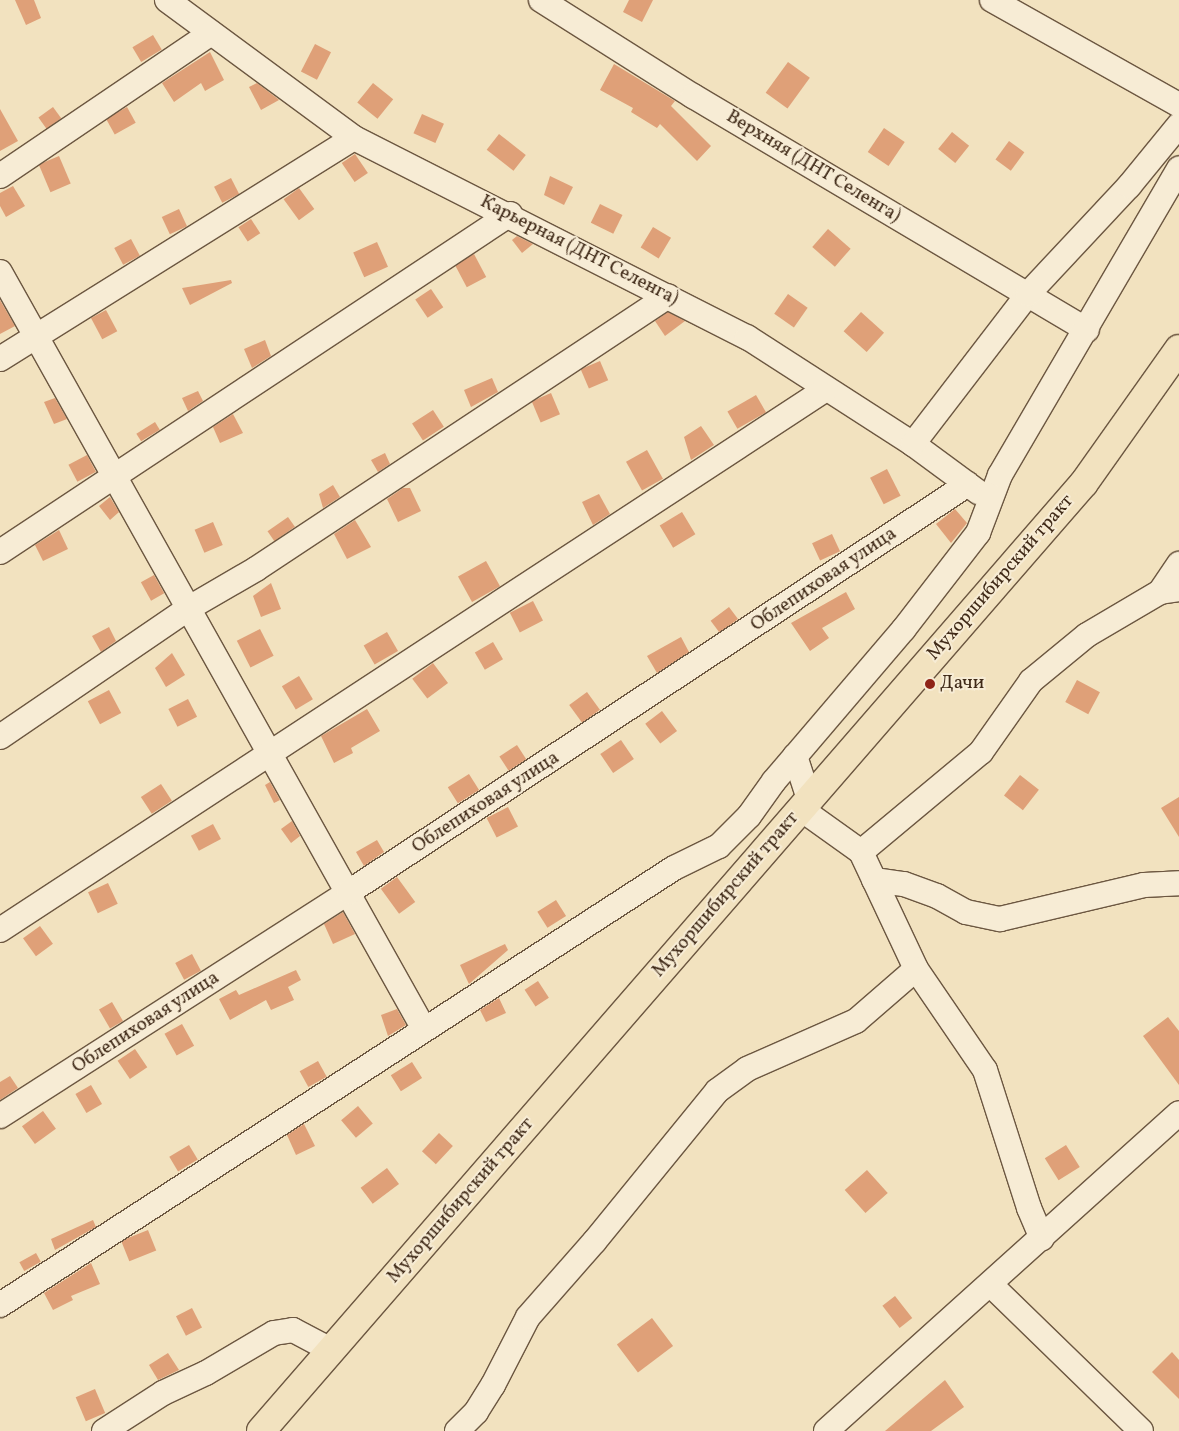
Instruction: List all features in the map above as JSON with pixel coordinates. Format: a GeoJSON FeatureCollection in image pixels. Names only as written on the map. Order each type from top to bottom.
{"type":"FeatureCollection","features":[{"type":"Feature","properties":{"kind":"main road","name":"Мухоршибирский тракт"},"geometry":{"type":"LineString","coordinates":[[261,1431],[1084,482],[1179,349]]}},
{"type":"Feature","properties":{"kind":"street","name":"Карьерная (ДНТ Селенга)"},"geometry":{"type":"LineString","coordinates":[[167,0],[354,138],[510,214],[747,336],[913,444],[992,503]]}},
{"type":"Feature","properties":{"kind":"street","name":"Верхняя (ДНТ Селенга)"},"geometry":{"type":"LineString","coordinates":[[541,0],[693,96],[1087,330]]}},
{"type":"Feature","properties":{"kind":"street"},"geometry":{"type":"LineString","coordinates":[[992,0],[1179,105]]}},
{"type":"Feature","properties":{"kind":"street"},"geometry":{"type":"LineString","coordinates":[[0,176],[211,33]]}},
{"type":"Feature","properties":{"kind":"street"},"geometry":{"type":"LineString","coordinates":[[913,444],[1028,294],[1129,186],[1179,125]]}},
{"type":"Feature","properties":{"kind":"street"},"geometry":{"type":"LineString","coordinates":[[0,359],[37,334],[354,138]]}},
{"type":"Feature","properties":{"kind":"street"},"geometry":{"type":"LineString","coordinates":[[0,1305],[674,868],[719,846],[749,816],[795,756],[950,572],[978,533],[992,503],[1000,475],[1087,330],[1179,169]]}},
{"type":"Feature","properties":{"kind":"street"},"geometry":{"type":"LineString","coordinates":[[0,552],[510,214]]}},
{"type":"Feature","properties":{"kind":"street"},"geometry":{"type":"LineString","coordinates":[[0,272],[116,475],[269,754],[349,892],[424,1029]]}},
{"type":"Feature","properties":{"kind":"street"},"geometry":{"type":"LineString","coordinates":[[0,736],[189,608],[256,569],[668,296]]}},
{"type":"Feature","properties":{"kind":"street"},"geometry":{"type":"LineString","coordinates":[[0,930],[826,389]]}},
{"type":"Feature","properties":{"kind":"street","name":"Облепиховая улица"},"geometry":{"type":"LineString","coordinates":[[0,1116],[349,892],[968,484]]}},
{"type":"Feature","properties":{"kind":"street"},"geometry":{"type":"LineString","coordinates":[[861,852],[981,752],[1031,681],[1087,635],[1169,591],[1179,564]]}},
{"type":"Feature","properties":{"kind":"street"},"geometry":{"type":"LineString","coordinates":[[795,756],[805,804],[861,852],[916,969],[985,1070],[1029,1208],[1042,1238]]}},
{"type":"Feature","properties":{"kind":"street"},"geometry":{"type":"LineString","coordinates":[[874,880],[904,884],[937,896],[966,912],[1000,919],[1144,885],[1179,883]]}},
{"type":"Feature","properties":{"kind":"street"},"geometry":{"type":"LineString","coordinates":[[457,1431],[476,1412],[493,1385],[528,1317],[594,1242],[717,1091],[747,1069],[856,1021],[916,969]]}},
{"type":"Feature","properties":{"kind":"street"},"geometry":{"type":"LineString","coordinates":[[826,1431],[991,1285],[1179,1113]]}},
{"type":"Feature","properties":{"kind":"street"},"geometry":{"type":"LineString","coordinates":[[991,1285],[1141,1431]]}},
{"type":"Feature","properties":{"kind":"street"},"geometry":{"type":"LineString","coordinates":[[104,1431],[163,1393],[206,1373],[274,1333],[292,1330],[331,1350]]}},
{"type":"Feature","properties":{"kind":"building"},"geometry":{"type":"Polygon","coordinates":[[[15,0],[34,0],[41,18],[26,25],[15,0]]]}},
{"type":"Feature","properties":{"kind":"building"},"geometry":{"type":"Polygon","coordinates":[[[629,0],[653,0],[642,22],[623,12],[629,0]]]}},
{"type":"Feature","properties":{"kind":"building"},"geometry":{"type":"Polygon","coordinates":[[[153,35],[162,50],[141,62],[132,47],[153,35]]]}},
{"type":"Feature","properties":{"kind":"building"},"geometry":{"type":"Polygon","coordinates":[[[315,44],[331,52],[317,80],[301,72],[315,44]]]}},
{"type":"Feature","properties":{"kind":"building"},"geometry":{"type":"Polygon","coordinates":[[[210,52],[224,80],[205,91],[201,83],[174,102],[162,83],[210,52]]]}},
{"type":"Feature","properties":{"kind":"building"},"geometry":{"type":"Polygon","coordinates":[[[788,62],[810,78],[788,109],[766,93],[788,62]]]}},
{"type":"Feature","properties":{"kind":"building"},"geometry":{"type":"Polygon","coordinates":[[[614,64],[675,101],[671,106],[711,146],[697,161],[660,124],[657,128],[631,112],[633,108],[600,90],[614,64]]]}},
{"type":"Feature","properties":{"kind":"building"},"geometry":{"type":"Polygon","coordinates":[[[257,83],[279,100],[261,110],[249,87],[257,83]]]}},
{"type":"Feature","properties":{"kind":"building"},"geometry":{"type":"Polygon","coordinates":[[[373,83],[393,99],[377,119],[357,102],[373,83]]]}},
{"type":"Feature","properties":{"kind":"building"},"geometry":{"type":"Polygon","coordinates":[[[53,107],[61,118],[47,129],[38,118],[53,107]]]}},
{"type":"Feature","properties":{"kind":"building"},"geometry":{"type":"Polygon","coordinates":[[[127,107],[136,123],[115,134],[106,119],[127,107]]]}},
{"type":"Feature","properties":{"kind":"building"},"geometry":{"type":"Polygon","coordinates":[[[0,109],[18,141],[0,151],[0,109]]]}},
{"type":"Feature","properties":{"kind":"building"},"geometry":{"type":"Polygon","coordinates":[[[422,114],[444,124],[435,143],[413,133],[422,114]]]}},
{"type":"Feature","properties":{"kind":"building"},"geometry":{"type":"Polygon","coordinates":[[[884,128],[905,142],[889,166],[868,152],[884,128]]]}},
{"type":"Feature","properties":{"kind":"building"},"geometry":{"type":"Polygon","coordinates":[[[952,132],[969,146],[955,163],[938,149],[952,132]]]}},
{"type":"Feature","properties":{"kind":"building"},"geometry":{"type":"Polygon","coordinates":[[[499,134],[526,155],[513,171],[487,150],[499,134]]]}},
{"type":"Feature","properties":{"kind":"building"},"geometry":{"type":"Polygon","coordinates":[[[1009,141],[1024,152],[1011,171],[995,160],[1009,141]]]}},
{"type":"Feature","properties":{"kind":"building"},"geometry":{"type":"Polygon","coordinates":[[[355,154],[368,173],[355,182],[342,163],[355,154]]]}},
{"type":"Feature","properties":{"kind":"building"},"geometry":{"type":"Polygon","coordinates":[[[59,156],[71,184],[50,192],[39,165],[59,156]]]}},
{"type":"Feature","properties":{"kind":"building"},"geometry":{"type":"Polygon","coordinates":[[[550,176],[573,187],[564,205],[544,195],[550,176]]]}},
{"type":"Feature","properties":{"kind":"building"},"geometry":{"type":"Polygon","coordinates":[[[231,178],[239,194],[222,203],[214,187],[231,178]]]}},
{"type":"Feature","properties":{"kind":"building"},"geometry":{"type":"Polygon","coordinates":[[[13,186],[25,206],[6,217],[0,206],[0,193],[13,186]]]}},
{"type":"Feature","properties":{"kind":"building"},"geometry":{"type":"Polygon","coordinates":[[[299,188],[314,209],[299,220],[284,199],[299,188]]]}},
{"type":"Feature","properties":{"kind":"building"},"geometry":{"type":"Polygon","coordinates":[[[600,204],[622,215],[613,234],[591,223],[600,204]]]}},
{"type":"Feature","properties":{"kind":"building"},"geometry":{"type":"Polygon","coordinates":[[[179,209],[187,226],[170,234],[162,217],[179,209]]]}},
{"type":"Feature","properties":{"kind":"building"},"geometry":{"type":"Polygon","coordinates":[[[251,219],[260,233],[248,241],[238,227],[251,219]]]}},
{"type":"Feature","properties":{"kind":"building"},"geometry":{"type":"Polygon","coordinates":[[[653,227],[671,238],[659,258],[641,248],[653,227]]]}},
{"type":"Feature","properties":{"kind":"building"},"geometry":{"type":"Polygon","coordinates":[[[828,229],[851,249],[835,267],[812,247],[828,229]]]}},
{"type":"Feature","properties":{"kind":"building"},"geometry":{"type":"Polygon","coordinates":[[[517,236],[533,244],[522,253],[512,240],[517,236]]]}},
{"type":"Feature","properties":{"kind":"building"},"geometry":{"type":"Polygon","coordinates":[[[131,239],[140,256],[123,265],[114,248],[131,239]]]}},
{"type":"Feature","properties":{"kind":"building"},"geometry":{"type":"Polygon","coordinates":[[[377,242],[388,267],[364,277],[353,253],[377,242]]]}},
{"type":"Feature","properties":{"kind":"building"},"geometry":{"type":"Polygon","coordinates":[[[474,254],[486,277],[467,287],[455,264],[474,254]]]}},
{"type":"Feature","properties":{"kind":"building"},"geometry":{"type":"Polygon","coordinates":[[[231,280],[232,283],[190,305],[182,288],[231,280]]]}},
{"type":"Feature","properties":{"kind":"building"},"geometry":{"type":"Polygon","coordinates":[[[431,289],[443,307],[428,318],[415,300],[431,289]]]}},
{"type":"Feature","properties":{"kind":"building"},"geometry":{"type":"Polygon","coordinates":[[[788,294],[808,308],[794,327],[774,314],[788,294]]]}},
{"type":"Feature","properties":{"kind":"building"},"geometry":{"type":"Polygon","coordinates":[[[0,300],[15,326],[0,334],[0,300]]]}},
{"type":"Feature","properties":{"kind":"building"},"geometry":{"type":"Polygon","coordinates":[[[106,310],[117,331],[102,339],[91,318],[106,310]]]}},
{"type":"Feature","properties":{"kind":"building"},"geometry":{"type":"Polygon","coordinates":[[[668,312],[685,321],[665,336],[655,321],[668,312]]]}},
{"type":"Feature","properties":{"kind":"building"},"geometry":{"type":"Polygon","coordinates":[[[861,312],[884,333],[867,352],[844,331],[861,312]]]}},
{"type":"Feature","properties":{"kind":"building"},"geometry":{"type":"Polygon","coordinates":[[[265,340],[271,356],[252,368],[244,349],[265,340]]]}},
{"type":"Feature","properties":{"kind":"building"},"geometry":{"type":"Polygon","coordinates":[[[600,361],[608,380],[589,389],[581,369],[600,361]]]}},
{"type":"Feature","properties":{"kind":"building"},"geometry":{"type":"Polygon","coordinates":[[[492,378],[498,392],[471,407],[464,390],[492,378]]]}},
{"type":"Feature","properties":{"kind":"building"},"geometry":{"type":"Polygon","coordinates":[[[198,391],[203,401],[188,411],[182,398],[198,391]]]}},
{"type":"Feature","properties":{"kind":"building"},"geometry":{"type":"Polygon","coordinates":[[[551,393],[560,414],[541,422],[532,401],[551,393]]]}},
{"type":"Feature","properties":{"kind":"building"},"geometry":{"type":"Polygon","coordinates":[[[756,395],[766,412],[737,429],[727,411],[756,395]]]}},
{"type":"Feature","properties":{"kind":"building"},"geometry":{"type":"Polygon","coordinates":[[[55,398],[67,419],[54,424],[44,402],[55,398]]]}},
{"type":"Feature","properties":{"kind":"building"},"geometry":{"type":"Polygon","coordinates":[[[433,410],[444,427],[423,440],[412,424],[433,410]]]}},
{"type":"Feature","properties":{"kind":"building"},"geometry":{"type":"Polygon","coordinates":[[[233,414],[243,433],[220,443],[213,427],[233,414]]]}},
{"type":"Feature","properties":{"kind":"building"},"geometry":{"type":"Polygon","coordinates":[[[155,422],[160,430],[141,441],[136,434],[155,422]]]}},
{"type":"Feature","properties":{"kind":"building"},"geometry":{"type":"Polygon","coordinates":[[[701,426],[714,445],[691,460],[684,437],[701,426]]]}},
{"type":"Feature","properties":{"kind":"building"},"geometry":{"type":"Polygon","coordinates":[[[647,450],[663,479],[642,490],[626,462],[647,450]]]}},
{"type":"Feature","properties":{"kind":"building"},"geometry":{"type":"Polygon","coordinates":[[[385,453],[390,464],[378,472],[371,460],[385,453]]]}},
{"type":"Feature","properties":{"kind":"building"},"geometry":{"type":"Polygon","coordinates":[[[87,455],[96,472],[77,482],[68,465],[87,455]]]}},
{"type":"Feature","properties":{"kind":"building"},"geometry":{"type":"Polygon","coordinates":[[[887,469],[901,496],[884,504],[870,478],[887,469]]]}},
{"type":"Feature","properties":{"kind":"building"},"geometry":{"type":"Polygon","coordinates":[[[333,485],[340,497],[323,508],[319,494],[333,485]]]}},
{"type":"Feature","properties":{"kind":"building"},"geometry":{"type":"Polygon","coordinates":[[[403,488],[410,488],[421,511],[398,522],[387,499],[403,488]]]}},
{"type":"Feature","properties":{"kind":"building"},"geometry":{"type":"Polygon","coordinates":[[[599,494],[610,514],[593,525],[582,502],[599,494]]]}},
{"type":"Feature","properties":{"kind":"building"},"geometry":{"type":"Polygon","coordinates":[[[110,497],[119,512],[110,520],[99,506],[110,497]]]}},
{"type":"Feature","properties":{"kind":"building"},"geometry":{"type":"Polygon","coordinates":[[[955,509],[967,523],[951,543],[936,524],[955,509]]]}},
{"type":"Feature","properties":{"kind":"building"},"geometry":{"type":"Polygon","coordinates":[[[682,512],[695,534],[673,548],[660,525],[682,512]]]}},
{"type":"Feature","properties":{"kind":"building"},"geometry":{"type":"Polygon","coordinates":[[[288,517],[295,527],[274,541],[268,531],[288,517]]]}},
{"type":"Feature","properties":{"kind":"building"},"geometry":{"type":"Polygon","coordinates":[[[355,520],[371,547],[347,559],[334,534],[355,520]]]}},
{"type":"Feature","properties":{"kind":"building"},"geometry":{"type":"Polygon","coordinates":[[[213,522],[223,545],[204,553],[195,530],[213,522]]]}},
{"type":"Feature","properties":{"kind":"building"},"geometry":{"type":"Polygon","coordinates":[[[59,530],[68,549],[43,561],[35,545],[59,530]]]}},
{"type":"Feature","properties":{"kind":"building"},"geometry":{"type":"Polygon","coordinates":[[[832,534],[840,551],[820,561],[812,543],[832,534]]]}},
{"type":"Feature","properties":{"kind":"building"},"geometry":{"type":"Polygon","coordinates":[[[486,561],[500,586],[472,602],[458,577],[486,561]]]}},
{"type":"Feature","properties":{"kind":"building"},"geometry":{"type":"Polygon","coordinates":[[[154,575],[164,593],[151,601],[141,582],[154,575]]]}},
{"type":"Feature","properties":{"kind":"building"},"geometry":{"type":"Polygon","coordinates":[[[271,583],[281,609],[261,617],[253,596],[271,583]]]}},
{"type":"Feature","properties":{"kind":"building"},"geometry":{"type":"Polygon","coordinates":[[[846,592],[855,609],[822,628],[829,638],[810,651],[791,623],[846,592]]]}},
{"type":"Feature","properties":{"kind":"building"},"geometry":{"type":"Polygon","coordinates":[[[533,601],[543,621],[520,632],[510,613],[533,601]]]}},
{"type":"Feature","properties":{"kind":"building"},"geometry":{"type":"Polygon","coordinates":[[[729,607],[738,619],[720,633],[711,621],[729,607]]]}},
{"type":"Feature","properties":{"kind":"building"},"geometry":{"type":"Polygon","coordinates":[[[109,627],[116,641],[101,652],[92,636],[109,627]]]}},
{"type":"Feature","properties":{"kind":"building"},"geometry":{"type":"Polygon","coordinates":[[[260,629],[274,656],[250,668],[237,641],[260,629]]]}},
{"type":"Feature","properties":{"kind":"building"},"geometry":{"type":"Polygon","coordinates":[[[387,632],[398,651],[375,665],[364,646],[387,632]]]}},
{"type":"Feature","properties":{"kind":"building"},"geometry":{"type":"Polygon","coordinates":[[[681,637],[689,652],[657,673],[647,656],[681,637]]]}},
{"type":"Feature","properties":{"kind":"building"},"geometry":{"type":"Polygon","coordinates":[[[493,642],[503,659],[485,670],[475,652],[493,642]]]}},
{"type":"Feature","properties":{"kind":"building"},"geometry":{"type":"Polygon","coordinates":[[[172,653],[185,675],[166,687],[155,668],[172,653]]]}},
{"type":"Feature","properties":{"kind":"building"},"geometry":{"type":"Polygon","coordinates":[[[433,663],[448,683],[427,699],[412,679],[433,663]]]}},
{"type":"Feature","properties":{"kind":"building"},"geometry":{"type":"Polygon","coordinates":[[[299,676],[313,699],[296,709],[282,686],[299,676]]]}},
{"type":"Feature","properties":{"kind":"building"},"geometry":{"type":"Polygon","coordinates":[[[1077,680],[1100,692],[1088,714],[1065,702],[1077,680]]]}},
{"type":"Feature","properties":{"kind":"building"},"geometry":{"type":"Polygon","coordinates":[[[109,690],[121,713],[100,724],[88,701],[109,690]]]}},
{"type":"Feature","properties":{"kind":"building"},"geometry":{"type":"Polygon","coordinates":[[[587,692],[600,710],[582,723],[569,705],[587,692]]]}},
{"type":"Feature","properties":{"kind":"building"},"geometry":{"type":"Polygon","coordinates":[[[188,699],[197,717],[177,727],[168,709],[188,699]]]}},
{"type":"Feature","properties":{"kind":"building"},"geometry":{"type":"Polygon","coordinates":[[[367,709],[380,731],[351,748],[353,753],[334,763],[321,736],[367,709]]]}},
{"type":"Feature","properties":{"kind":"building"},"geometry":{"type":"Polygon","coordinates":[[[662,711],[677,731],[660,744],[645,724],[662,711]]]}},
{"type":"Feature","properties":{"kind":"building"},"geometry":{"type":"Polygon","coordinates":[[[621,740],[634,759],[613,773],[600,754],[621,740]]]}},
{"type":"Feature","properties":{"kind":"building"},"geometry":{"type":"Polygon","coordinates":[[[517,745],[526,759],[509,771],[499,756],[517,745]]]}},
{"type":"Feature","properties":{"kind":"building"},"geometry":{"type":"Polygon","coordinates":[[[469,774],[479,790],[458,803],[448,787],[469,774]]]}},
{"type":"Feature","properties":{"kind":"building"},"geometry":{"type":"Polygon","coordinates":[[[1020,775],[1039,790],[1023,810],[1004,795],[1020,775]]]}},
{"type":"Feature","properties":{"kind":"building"},"geometry":{"type":"Polygon","coordinates":[[[270,782],[280,800],[274,803],[265,785],[270,782]]]}},
{"type":"Feature","properties":{"kind":"building"},"geometry":{"type":"Polygon","coordinates":[[[161,784],[172,801],[152,814],[141,797],[161,784]]]}},
{"type":"Feature","properties":{"kind":"building"},"geometry":{"type":"Polygon","coordinates":[[[1179,797],[1179,837],[1161,808],[1179,797]]]}},
{"type":"Feature","properties":{"kind":"building"},"geometry":{"type":"Polygon","coordinates":[[[508,807],[518,827],[497,837],[487,818],[508,807]]]}},
{"type":"Feature","properties":{"kind":"building"},"geometry":{"type":"Polygon","coordinates":[[[292,821],[300,836],[291,843],[281,829],[292,821]]]}},
{"type":"Feature","properties":{"kind":"building"},"geometry":{"type":"Polygon","coordinates":[[[213,824],[221,839],[199,851],[191,836],[213,824]]]}},
{"type":"Feature","properties":{"kind":"building"},"geometry":{"type":"Polygon","coordinates":[[[377,840],[384,852],[364,866],[356,852],[377,840]]]}},
{"type":"Feature","properties":{"kind":"building"},"geometry":{"type":"Polygon","coordinates":[[[397,877],[415,902],[399,914],[381,889],[397,877]]]}},
{"type":"Feature","properties":{"kind":"building"},"geometry":{"type":"Polygon","coordinates":[[[108,883],[118,904],[98,913],[88,892],[108,883]]]}},
{"type":"Feature","properties":{"kind":"building"},"geometry":{"type":"Polygon","coordinates":[[[556,900],[566,916],[547,928],[537,912],[556,900]]]}},
{"type":"Feature","properties":{"kind":"building"},"geometry":{"type":"Polygon","coordinates":[[[343,912],[355,934],[333,944],[324,924],[343,912]]]}},
{"type":"Feature","properties":{"kind":"building"},"geometry":{"type":"Polygon","coordinates":[[[40,926],[53,944],[36,956],[23,938],[40,926]]]}},
{"type":"Feature","properties":{"kind":"building"},"geometry":{"type":"Polygon","coordinates":[[[505,944],[508,950],[469,984],[460,965],[505,944]]]}},
{"type":"Feature","properties":{"kind":"building"},"geometry":{"type":"Polygon","coordinates":[[[192,954],[201,971],[184,980],[175,963],[192,954]]]}},
{"type":"Feature","properties":{"kind":"building"},"geometry":{"type":"Polygon","coordinates":[[[296,970],[301,980],[288,987],[294,1000],[271,1010],[266,1000],[230,1020],[219,999],[236,990],[239,995],[296,970]]]}},
{"type":"Feature","properties":{"kind":"building"},"geometry":{"type":"Polygon","coordinates":[[[538,981],[549,998],[535,1006],[525,990],[538,981]]]}},
{"type":"Feature","properties":{"kind":"building"},"geometry":{"type":"Polygon","coordinates":[[[499,998],[506,1013],[486,1022],[480,1010],[499,998]]]}},
{"type":"Feature","properties":{"kind":"building"},"geometry":{"type":"Polygon","coordinates":[[[112,1002],[123,1021],[110,1029],[99,1010],[112,1002]]]}},
{"type":"Feature","properties":{"kind":"building"},"geometry":{"type":"Polygon","coordinates":[[[397,1009],[406,1025],[388,1036],[381,1015],[397,1009]]]}},
{"type":"Feature","properties":{"kind":"building"},"geometry":{"type":"Polygon","coordinates":[[[1168,1017],[1179,1031],[1179,1085],[1143,1036],[1168,1017]]]}},
{"type":"Feature","properties":{"kind":"building"},"geometry":{"type":"Polygon","coordinates":[[[182,1024],[194,1046],[177,1056],[165,1034],[182,1024]]]}},
{"type":"Feature","properties":{"kind":"building"},"geometry":{"type":"Polygon","coordinates":[[[135,1049],[147,1067],[130,1079],[118,1061],[135,1049]]]}},
{"type":"Feature","properties":{"kind":"building"},"geometry":{"type":"Polygon","coordinates":[[[318,1061],[327,1077],[308,1087],[300,1071],[318,1061]]]}},
{"type":"Feature","properties":{"kind":"building"},"geometry":{"type":"Polygon","coordinates":[[[412,1062],[422,1078],[401,1091],[391,1075],[412,1062]]]}},
{"type":"Feature","properties":{"kind":"building"},"geometry":{"type":"Polygon","coordinates":[[[10,1076],[18,1088],[0,1100],[0,1082],[10,1076]]]}},
{"type":"Feature","properties":{"kind":"building"},"geometry":{"type":"Polygon","coordinates":[[[91,1085],[102,1104],[86,1113],[75,1094],[91,1085]]]}},
{"type":"Feature","properties":{"kind":"building"},"geometry":{"type":"Polygon","coordinates":[[[358,1106],[373,1124],[356,1138],[341,1120],[358,1106]]]}},
{"type":"Feature","properties":{"kind":"building"},"geometry":{"type":"Polygon","coordinates":[[[43,1111],[56,1129],[35,1144],[22,1126],[43,1111]]]}},
{"type":"Feature","properties":{"kind":"building"},"geometry":{"type":"Polygon","coordinates":[[[304,1124],[315,1146],[296,1155],[287,1135],[304,1124]]]}},
{"type":"Feature","properties":{"kind":"building"},"geometry":{"type":"Polygon","coordinates":[[[439,1133],[453,1146],[436,1164],[422,1151],[439,1133]]]}},
{"type":"Feature","properties":{"kind":"building"},"geometry":{"type":"Polygon","coordinates":[[[189,1145],[198,1160],[178,1171],[169,1157],[189,1145]]]}},
{"type":"Feature","properties":{"kind":"building"},"geometry":{"type":"Polygon","coordinates":[[[1066,1145],[1080,1167],[1059,1180],[1045,1158],[1066,1145]]]}},
{"type":"Feature","properties":{"kind":"building"},"geometry":{"type":"Polygon","coordinates":[[[387,1168],[399,1184],[373,1204],[361,1188],[387,1168]]]}},
{"type":"Feature","properties":{"kind":"building"},"geometry":{"type":"Polygon","coordinates":[[[867,1170],[888,1193],[865,1213],[845,1190],[867,1170]]]}},
{"type":"Feature","properties":{"kind":"building"},"geometry":{"type":"Polygon","coordinates":[[[93,1220],[96,1227],[55,1250],[51,1239],[93,1220]]]}},
{"type":"Feature","properties":{"kind":"building"},"geometry":{"type":"Polygon","coordinates":[[[148,1230],[156,1250],[129,1261],[121,1241],[148,1230]]]}},
{"type":"Feature","properties":{"kind":"building"},"geometry":{"type":"Polygon","coordinates":[[[36,1253],[41,1262],[24,1271],[19,1262],[36,1253]]]}},
{"type":"Feature","properties":{"kind":"building"},"geometry":{"type":"Polygon","coordinates":[[[91,1263],[100,1284],[71,1296],[73,1300],[53,1310],[44,1293],[91,1263]]]}},
{"type":"Feature","properties":{"kind":"building"},"geometry":{"type":"Polygon","coordinates":[[[895,1296],[912,1318],[900,1328],[882,1306],[895,1296]]]}},
{"type":"Feature","properties":{"kind":"building"},"geometry":{"type":"Polygon","coordinates":[[[192,1308],[202,1328],[186,1336],[176,1316],[192,1308]]]}},
{"type":"Feature","properties":{"kind":"building"},"geometry":{"type":"Polygon","coordinates":[[[652,1318],[673,1346],[638,1372],[617,1344],[652,1318]]]}},
{"type":"Feature","properties":{"kind":"building"},"geometry":{"type":"Polygon","coordinates":[[[1172,1352],[1179,1360],[1179,1399],[1152,1372],[1172,1352]]]}},
{"type":"Feature","properties":{"kind":"building"},"geometry":{"type":"Polygon","coordinates":[[[168,1353],[179,1370],[158,1380],[149,1365],[168,1353]]]}},
{"type":"Feature","properties":{"kind":"building"},"geometry":{"type":"Polygon","coordinates":[[[945,1380],[964,1407],[931,1431],[885,1431],[945,1380]]]}},
{"type":"Feature","properties":{"kind":"building"},"geometry":{"type":"Polygon","coordinates":[[[95,1389],[105,1413],[86,1421],[76,1397],[95,1389]]]}},
{"type":"Feature","properties":{"kind":"place","name":"Дачи"},"geometry":{"type":"Point","coordinates":[930,684]}}]}
